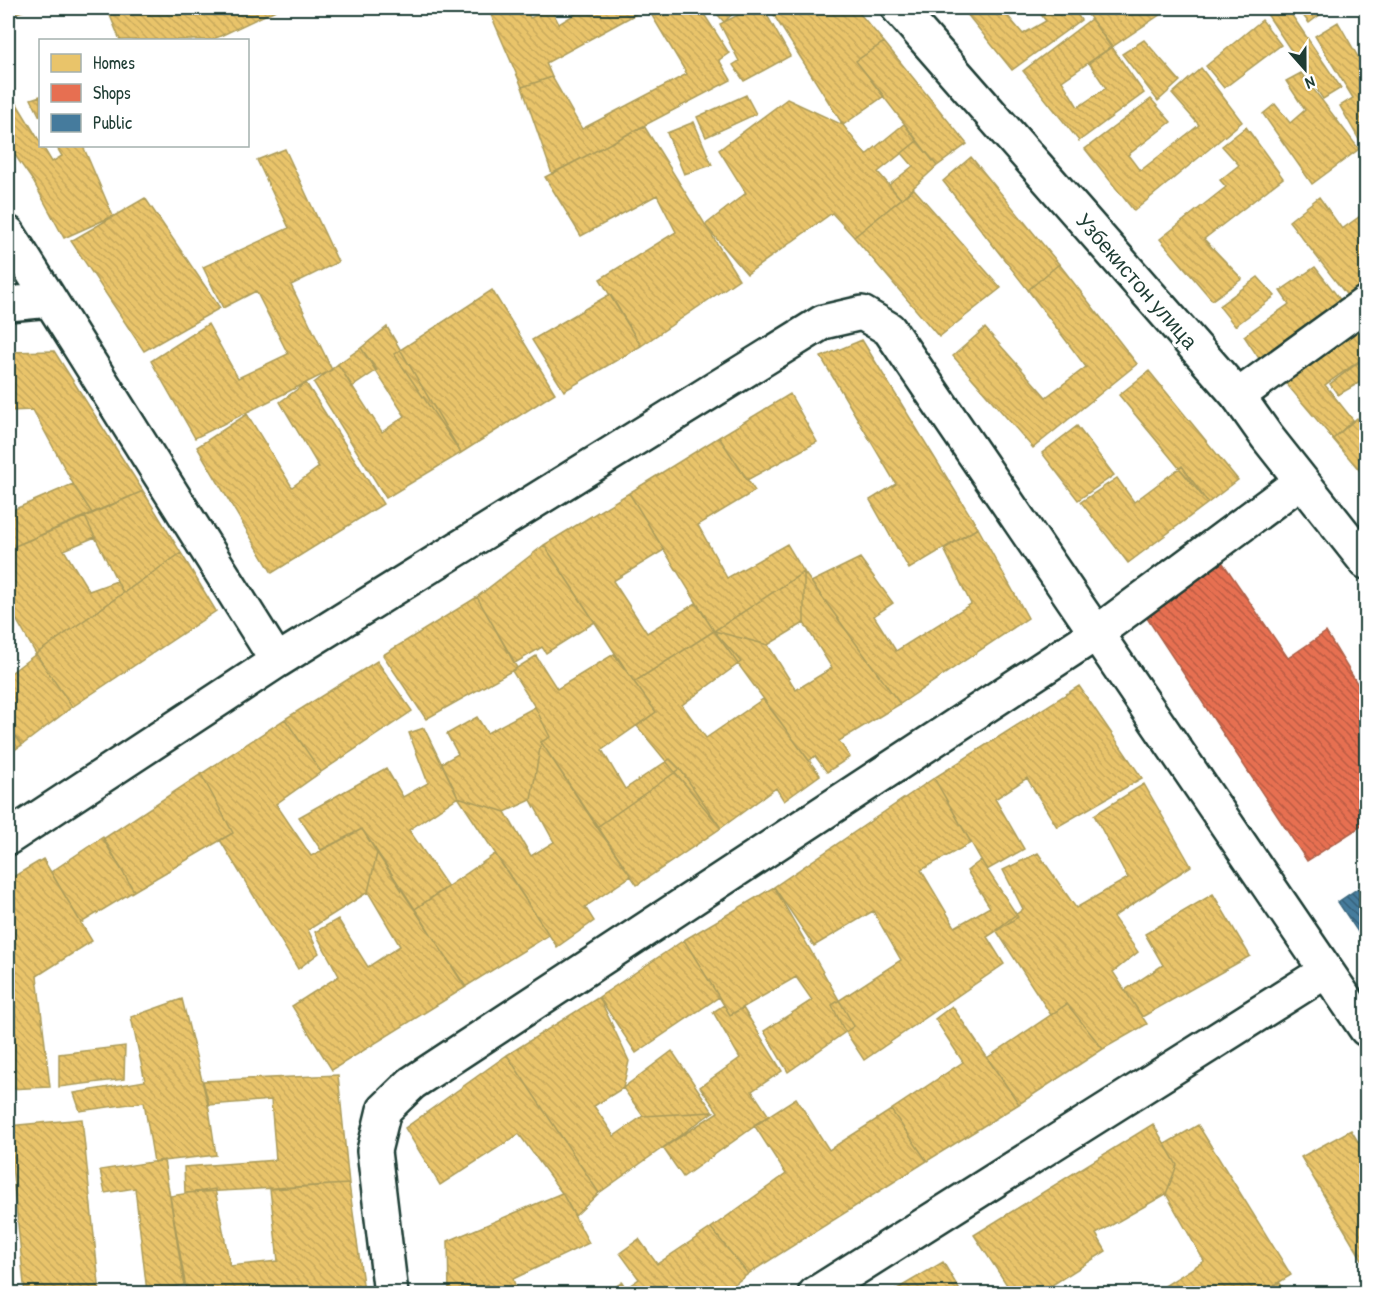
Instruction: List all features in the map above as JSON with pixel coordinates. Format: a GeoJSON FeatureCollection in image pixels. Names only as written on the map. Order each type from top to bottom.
{"type":"FeatureCollection","features":[{"type":"Feature","properties":{"kind":"street","name":"Узбекистон улица"},"geometry":{"type":"LineString","coordinates":[[897,8],[1238,396],[1267,437],[1366,562]]}},
{"type":"Feature","properties":{"kind":"street"},"geometry":{"type":"LineString","coordinates":[[8,233],[277,661]]}},
{"type":"Feature","properties":{"kind":"street"},"geometry":{"type":"LineString","coordinates":[[8,304],[50,300]]}},
{"type":"Feature","properties":{"kind":"street"},"geometry":{"type":"LineString","coordinates":[[1238,396],[1366,303]]}},
{"type":"Feature","properties":{"kind":"street"},"geometry":{"type":"LineString","coordinates":[[8,838],[277,661],[823,322],[862,313],[889,329],[1366,1029]]}},
{"type":"Feature","properties":{"kind":"street"},"geometry":{"type":"LineString","coordinates":[[391,1293],[374,1151],[384,1110],[412,1083],[1095,634],[1301,481]]}},
{"type":"Feature","properties":{"kind":"street"},"geometry":{"type":"LineString","coordinates":[[815,1293],[1326,971]]}},
{"type":"Feature","properties":{"kind":"building: Homes"},"geometry":{"type":"Polygon","coordinates":[[[8,8],[31,8],[8,16],[8,8]]]}},
{"type":"Feature","properties":{"kind":"building: Homes"},"geometry":{"type":"Polygon","coordinates":[[[107,8],[280,8],[214,39],[120,39],[107,8]]]}},
{"type":"Feature","properties":{"kind":"building: Homes"},"geometry":{"type":"Polygon","coordinates":[[[488,8],[526,8],[530,18],[551,9],[559,24],[585,8],[647,8],[546,63],[552,77],[522,87],[488,8]]]}},
{"type":"Feature","properties":{"kind":"building: Homes"},"geometry":{"type":"Polygon","coordinates":[[[662,8],[700,8],[729,53],[719,60],[731,80],[552,174],[522,87],[552,77],[582,129],[687,74],[651,14],[662,8]]]}},
{"type":"Feature","properties":{"kind":"building: Homes"},"geometry":{"type":"Polygon","coordinates":[[[712,8],[739,8],[724,22],[712,8]]]}},
{"type":"Feature","properties":{"kind":"building: Homes"},"geometry":{"type":"Polygon","coordinates":[[[752,8],[763,8],[790,56],[744,81],[733,65],[739,61],[720,24],[752,8]]]}},
{"type":"Feature","properties":{"kind":"building: Homes"},"geometry":{"type":"Polygon","coordinates":[[[771,8],[855,8],[884,42],[856,61],[884,96],[843,125],[771,8]]]}},
{"type":"Feature","properties":{"kind":"building: Homes"},"geometry":{"type":"Polygon","coordinates":[[[962,8],[1001,8],[1023,34],[1046,21],[1036,8],[1073,8],[1081,20],[1012,70],[962,8]]]}},
{"type":"Feature","properties":{"kind":"building: Homes"},"geometry":{"type":"Polygon","coordinates":[[[1009,8],[1025,8],[1015,15],[1009,8]]]}},
{"type":"Feature","properties":{"kind":"building: Homes"},"geometry":{"type":"Polygon","coordinates":[[[1083,8],[1119,8],[1122,12],[1129,8],[1170,8],[1112,47],[1083,8]]]}},
{"type":"Feature","properties":{"kind":"building: Homes"},"geometry":{"type":"Polygon","coordinates":[[[1263,8],[1287,8],[1341,88],[1323,99],[1263,8]]]}},
{"type":"Feature","properties":{"kind":"building: Homes"},"geometry":{"type":"Polygon","coordinates":[[[1297,8],[1329,8],[1309,23],[1297,8]]]}},
{"type":"Feature","properties":{"kind":"building: Homes"},"geometry":{"type":"Polygon","coordinates":[[[1091,19],[1111,47],[1062,81],[1078,107],[1106,88],[1089,63],[1112,47],[1144,93],[1079,141],[1023,71],[1091,19]]]}},
{"type":"Feature","properties":{"kind":"building: Homes"},"geometry":{"type":"Polygon","coordinates":[[[1262,20],[1281,45],[1224,88],[1206,66],[1262,20]]]}},
{"type":"Feature","properties":{"kind":"building: Homes"},"geometry":{"type":"Polygon","coordinates":[[[1338,22],[1366,71],[1366,152],[1340,106],[1353,98],[1315,36],[1338,22]]]}},
{"type":"Feature","properties":{"kind":"building: Homes"},"geometry":{"type":"Polygon","coordinates":[[[1144,40],[1180,81],[1158,101],[1122,54],[1144,40]]]}},
{"type":"Feature","properties":{"kind":"building: Homes"},"geometry":{"type":"Polygon","coordinates":[[[884,42],[967,144],[937,166],[856,61],[884,42]]]}},
{"type":"Feature","properties":{"kind":"building: Homes"},"geometry":{"type":"Polygon","coordinates":[[[1201,68],[1242,122],[1134,211],[1085,149],[1151,99],[1171,122],[1128,155],[1140,171],[1199,125],[1172,94],[1201,68]]]}},
{"type":"Feature","properties":{"kind":"building: Homes"},"geometry":{"type":"Polygon","coordinates":[[[1301,73],[1359,149],[1312,184],[1263,114],[1275,104],[1290,123],[1305,110],[1286,81],[1301,73]]]}},
{"type":"Feature","properties":{"kind":"building: Homes"},"geometry":{"type":"Polygon","coordinates":[[[8,89],[39,140],[39,147],[43,147],[52,162],[62,156],[57,147],[83,147],[113,216],[64,238],[33,181],[8,145],[8,89]]]}},
{"type":"Feature","properties":{"kind":"building: Homes"},"geometry":{"type":"Polygon","coordinates":[[[746,95],[756,114],[706,137],[697,117],[746,95]]]}},
{"type":"Feature","properties":{"kind":"building: Homes"},"geometry":{"type":"Polygon","coordinates":[[[39,96],[39,115],[31,99],[39,96]]]}},
{"type":"Feature","properties":{"kind":"building: Homes"},"geometry":{"type":"Polygon","coordinates":[[[787,99],[843,125],[866,155],[904,124],[917,141],[878,172],[901,199],[854,237],[832,213],[747,274],[705,225],[746,193],[719,150],[787,99]]]}},
{"type":"Feature","properties":{"kind":"building: Homes"},"geometry":{"type":"Polygon","coordinates":[[[694,122],[712,165],[684,174],[667,133],[694,122]]]}},
{"type":"Feature","properties":{"kind":"building: Homes"},"geometry":{"type":"Polygon","coordinates":[[[644,126],[739,279],[641,346],[600,279],[676,232],[657,195],[581,236],[545,177],[644,126]]]}},
{"type":"Feature","properties":{"kind":"building: Homes"},"geometry":{"type":"Polygon","coordinates":[[[1246,127],[1283,178],[1204,239],[1242,279],[1212,300],[1160,239],[1226,187],[1220,180],[1239,165],[1222,146],[1246,127]]]}},
{"type":"Feature","properties":{"kind":"building: Homes"},"geometry":{"type":"Polygon","coordinates":[[[917,141],[937,166],[901,199],[889,185],[913,166],[902,153],[917,141]]]}},
{"type":"Feature","properties":{"kind":"building: Homes"},"geometry":{"type":"Polygon","coordinates":[[[285,149],[338,262],[291,285],[332,370],[195,438],[151,361],[208,324],[238,378],[288,354],[256,291],[223,308],[203,267],[289,228],[257,160],[285,149]]]}},
{"type":"Feature","properties":{"kind":"building: Homes"},"geometry":{"type":"Polygon","coordinates":[[[971,157],[1059,264],[1028,290],[943,181],[971,157]]]}},
{"type":"Feature","properties":{"kind":"building: Homes"},"geometry":{"type":"Polygon","coordinates":[[[914,189],[1001,288],[939,337],[854,237],[914,189]]]}},
{"type":"Feature","properties":{"kind":"building: Homes"},"geometry":{"type":"Polygon","coordinates":[[[1319,197],[1342,229],[1366,212],[1366,292],[1352,302],[1289,221],[1319,197]]]}},
{"type":"Feature","properties":{"kind":"building: Homes"},"geometry":{"type":"Polygon","coordinates":[[[145,198],[220,308],[144,351],[71,241],[145,198]]]}},
{"type":"Feature","properties":{"kind":"building: Homes"},"geometry":{"type":"Polygon","coordinates":[[[1059,264],[1137,364],[1033,448],[953,356],[985,328],[1046,397],[1086,367],[1028,290],[1059,264]]]}},
{"type":"Feature","properties":{"kind":"building: Homes"},"geometry":{"type":"Polygon","coordinates":[[[1315,267],[1345,306],[1264,366],[1244,336],[1289,304],[1280,291],[1315,267]]]}},
{"type":"Feature","properties":{"kind":"building: Homes"},"geometry":{"type":"Polygon","coordinates":[[[1258,277],[1275,296],[1235,326],[1219,306],[1258,277]]]}},
{"type":"Feature","properties":{"kind":"building: Homes"},"geometry":{"type":"Polygon","coordinates":[[[492,290],[555,393],[461,453],[394,354],[492,290]]]}},
{"type":"Feature","properties":{"kind":"building: Homes"},"geometry":{"type":"Polygon","coordinates":[[[610,294],[641,346],[564,391],[532,340],[610,294]]]}},
{"type":"Feature","properties":{"kind":"building: Homes"},"geometry":{"type":"Polygon","coordinates":[[[1366,323],[1366,356],[1325,385],[1353,420],[1333,439],[1284,381],[1366,323]]]}},
{"type":"Feature","properties":{"kind":"building: Homes"},"geometry":{"type":"Polygon","coordinates":[[[387,327],[461,453],[386,498],[314,383],[338,364],[382,432],[405,416],[361,348],[387,327]]]}},
{"type":"Feature","properties":{"kind":"building: Homes"},"geometry":{"type":"Polygon","coordinates":[[[862,340],[978,528],[909,569],[870,500],[896,484],[821,357],[862,340]]]}},
{"type":"Feature","properties":{"kind":"building: Homes"},"geometry":{"type":"Polygon","coordinates":[[[361,348],[377,370],[352,387],[338,364],[361,348]]]}},
{"type":"Feature","properties":{"kind":"building: Homes"},"geometry":{"type":"Polygon","coordinates":[[[54,351],[143,491],[92,513],[76,489],[33,410],[8,411],[8,352],[54,351]]]}},
{"type":"Feature","properties":{"kind":"building: Homes"},"geometry":{"type":"Polygon","coordinates":[[[1366,357],[1366,386],[1362,381],[1338,395],[1330,384],[1366,357]]]}},
{"type":"Feature","properties":{"kind":"building: Homes"},"geometry":{"type":"Polygon","coordinates":[[[1149,371],[1238,480],[1208,503],[1119,395],[1149,371]]]}},
{"type":"Feature","properties":{"kind":"building: Homes"},"geometry":{"type":"Polygon","coordinates":[[[306,383],[383,504],[272,573],[197,447],[247,414],[292,487],[319,467],[280,402],[306,383]]]}},
{"type":"Feature","properties":{"kind":"building: Homes"},"geometry":{"type":"Polygon","coordinates":[[[790,394],[817,442],[747,480],[719,437],[790,394]]]}},
{"type":"Feature","properties":{"kind":"building: Homes"},"geometry":{"type":"Polygon","coordinates":[[[1357,418],[1366,429],[1366,478],[1333,439],[1357,418]]]}},
{"type":"Feature","properties":{"kind":"building: Homes"},"geometry":{"type":"Polygon","coordinates":[[[1077,426],[1114,475],[1078,500],[1042,453],[1077,426]]]}},
{"type":"Feature","properties":{"kind":"building: Homes"},"geometry":{"type":"Polygon","coordinates":[[[719,437],[755,491],[698,525],[727,578],[787,544],[804,572],[714,631],[629,493],[719,437]]]}},
{"type":"Feature","properties":{"kind":"building: Homes"},"geometry":{"type":"Polygon","coordinates":[[[1182,466],[1208,503],[1128,563],[1081,502],[1117,478],[1134,502],[1182,466]]]}},
{"type":"Feature","properties":{"kind":"building: Homes"},"geometry":{"type":"Polygon","coordinates":[[[73,484],[92,513],[8,549],[8,512],[73,484]]]}},
{"type":"Feature","properties":{"kind":"building: Homes"},"geometry":{"type":"Polygon","coordinates":[[[143,491],[181,553],[123,593],[85,517],[143,491]]]}},
{"type":"Feature","properties":{"kind":"building: Homes"},"geometry":{"type":"Polygon","coordinates":[[[629,493],[664,550],[613,581],[647,633],[696,603],[714,631],[634,682],[544,545],[629,493]]]}},
{"type":"Feature","properties":{"kind":"building: Homes"},"geometry":{"type":"Polygon","coordinates":[[[85,517],[95,537],[64,550],[89,591],[117,581],[123,593],[36,654],[8,605],[8,549],[85,517]]]}},
{"type":"Feature","properties":{"kind":"building: Homes"},"geometry":{"type":"Polygon","coordinates":[[[978,528],[1028,618],[900,704],[811,582],[860,558],[893,603],[874,616],[896,651],[971,604],[944,549],[978,528]]]}},
{"type":"Feature","properties":{"kind":"building: Homes"},"geometry":{"type":"Polygon","coordinates":[[[544,545],[595,622],[546,653],[542,647],[515,663],[477,597],[544,545]]]}},
{"type":"Feature","properties":{"kind":"building: Homes"},"geometry":{"type":"Polygon","coordinates":[[[181,553],[216,611],[72,707],[36,654],[181,553]]]}},
{"type":"Feature","properties":{"kind":"building: Homes"},"geometry":{"type":"Polygon","coordinates":[[[804,572],[804,623],[768,645],[714,631],[804,572]]]}},
{"type":"Feature","properties":{"kind":"building: Homes"},"geometry":{"type":"Polygon","coordinates":[[[804,572],[900,704],[839,741],[850,757],[827,772],[815,756],[809,761],[714,631],[768,645],[796,690],[832,668],[804,623],[804,572]]]}},
{"type":"Feature","properties":{"kind":"building: Homes"},"geometry":{"type":"Polygon","coordinates":[[[477,597],[517,668],[426,719],[383,655],[477,597]]]}},
{"type":"Feature","properties":{"kind":"building: Homes"},"geometry":{"type":"Polygon","coordinates":[[[714,631],[741,662],[682,705],[706,738],[763,699],[820,775],[784,801],[776,788],[721,828],[637,726],[656,712],[634,682],[714,631]]]}},
{"type":"Feature","properties":{"kind":"building: Homes"},"geometry":{"type":"Polygon","coordinates":[[[36,654],[72,707],[22,745],[8,726],[8,675],[36,654]]]}},
{"type":"Feature","properties":{"kind":"building: Homes"},"geometry":{"type":"Polygon","coordinates":[[[614,654],[656,712],[602,750],[625,789],[670,759],[680,769],[597,827],[541,742],[550,737],[535,707],[512,671],[536,656],[557,689],[614,654]]]}},
{"type":"Feature","properties":{"kind":"building: Homes"},"geometry":{"type":"Polygon","coordinates":[[[377,661],[412,711],[321,772],[285,719],[377,661]]]}},
{"type":"Feature","properties":{"kind":"building: Homes"},"geometry":{"type":"Polygon","coordinates":[[[1079,686],[1142,778],[1057,827],[1027,778],[995,799],[1024,849],[987,870],[934,778],[1079,686]]]}},
{"type":"Feature","properties":{"kind":"building: Homes"},"geometry":{"type":"Polygon","coordinates":[[[535,707],[550,737],[541,742],[531,800],[505,812],[458,797],[442,763],[458,754],[447,734],[477,717],[487,733],[535,707]]]}},
{"type":"Feature","properties":{"kind":"building: Homes"},"geometry":{"type":"Polygon","coordinates":[[[285,719],[321,772],[276,804],[311,856],[362,829],[377,853],[368,892],[308,930],[319,953],[298,969],[220,840],[233,833],[201,774],[285,719]]]}},
{"type":"Feature","properties":{"kind":"building: Homes"},"geometry":{"type":"Polygon","coordinates":[[[8,726],[22,745],[8,754],[8,726]]]}},
{"type":"Feature","properties":{"kind":"building: Homes"},"geometry":{"type":"Polygon","coordinates":[[[424,728],[458,797],[409,830],[448,887],[415,909],[362,829],[321,850],[299,817],[386,768],[403,797],[428,783],[409,733],[424,728]]]}},
{"type":"Feature","properties":{"kind":"building: Homes"},"geometry":{"type":"Polygon","coordinates":[[[541,742],[631,876],[585,907],[594,921],[557,947],[458,797],[505,812],[531,856],[554,842],[531,800],[541,742]]]}},
{"type":"Feature","properties":{"kind":"building: Homes"},"geometry":{"type":"Polygon","coordinates":[[[680,769],[721,828],[637,885],[597,827],[680,769]]]}},
{"type":"Feature","properties":{"kind":"building: Homes"},"geometry":{"type":"Polygon","coordinates":[[[201,774],[233,833],[134,891],[103,839],[201,774]]]}},
{"type":"Feature","properties":{"kind":"building: Homes"},"geometry":{"type":"Polygon","coordinates":[[[934,778],[971,843],[921,870],[955,927],[990,907],[967,871],[981,860],[1018,917],[987,937],[1004,964],[864,1060],[843,1028],[832,1005],[901,960],[873,911],[814,946],[774,887],[934,778]]]}},
{"type":"Feature","properties":{"kind":"building: Homes"},"geometry":{"type":"Polygon","coordinates":[[[1144,784],[1191,866],[1113,917],[1138,952],[1113,972],[1147,1024],[1103,1049],[1067,1004],[1051,1015],[996,930],[1023,909],[1003,870],[1038,853],[1076,908],[1128,878],[1094,815],[1144,784]]]}},
{"type":"Feature","properties":{"kind":"building: Homes"},"geometry":{"type":"Polygon","coordinates":[[[103,837],[134,891],[81,923],[51,872],[103,837]]]}},
{"type":"Feature","properties":{"kind":"building: Homes"},"geometry":{"type":"Polygon","coordinates":[[[377,853],[466,987],[332,1070],[292,1006],[339,976],[315,932],[338,919],[368,967],[400,946],[368,892],[377,853]]]}},
{"type":"Feature","properties":{"kind":"building: Homes"},"geometry":{"type":"Polygon","coordinates":[[[495,854],[549,935],[465,987],[415,909],[495,854]]]}},
{"type":"Feature","properties":{"kind":"building: Homes"},"geometry":{"type":"Polygon","coordinates":[[[43,859],[92,941],[37,976],[50,1087],[8,1089],[8,880],[43,859]]]}},
{"type":"Feature","properties":{"kind":"building: Homes"},"geometry":{"type":"Polygon","coordinates":[[[774,887],[854,1026],[788,1072],[764,1031],[812,1000],[796,977],[730,1015],[684,940],[774,887]]]}},
{"type":"Feature","properties":{"kind":"building: Homes"},"geometry":{"type":"Polygon","coordinates":[[[1213,894],[1250,956],[1142,1017],[1125,990],[1163,965],[1145,934],[1213,894]]]}},
{"type":"Feature","properties":{"kind":"building: Homes"},"geometry":{"type":"Polygon","coordinates":[[[684,940],[719,997],[636,1053],[599,997],[684,940]]]}},
{"type":"Feature","properties":{"kind":"building: Homes"},"geometry":{"type":"Polygon","coordinates":[[[599,997],[629,1061],[623,1088],[594,1106],[614,1136],[643,1116],[713,1112],[599,1193],[507,1055],[599,997]]]}},
{"type":"Feature","properties":{"kind":"building: Homes"},"geometry":{"type":"Polygon","coordinates":[[[182,999],[209,1109],[216,1155],[154,1162],[144,1102],[80,1111],[74,1093],[145,1081],[131,1017],[182,999]]]}},
{"type":"Feature","properties":{"kind":"building: Homes"},"geometry":{"type":"Polygon","coordinates":[[[1067,1004],[1103,1049],[1019,1104],[987,1058],[1067,1004]]]}},
{"type":"Feature","properties":{"kind":"building: Homes"},"geometry":{"type":"Polygon","coordinates":[[[724,1005],[730,1015],[743,1008],[782,1071],[752,1091],[769,1116],[683,1177],[663,1148],[718,1112],[700,1087],[740,1058],[713,1012],[724,1005]]]}},
{"type":"Feature","properties":{"kind":"building: Homes"},"geometry":{"type":"Polygon","coordinates":[[[952,1006],[1019,1104],[927,1161],[891,1110],[963,1062],[935,1019],[952,1006]]]}},
{"type":"Feature","properties":{"kind":"building: Homes"},"geometry":{"type":"Polygon","coordinates":[[[125,1046],[124,1079],[59,1087],[59,1054],[125,1046]]]}},
{"type":"Feature","properties":{"kind":"building: Homes"},"geometry":{"type":"Polygon","coordinates":[[[672,1051],[713,1112],[643,1116],[623,1088],[672,1051]]]}},
{"type":"Feature","properties":{"kind":"building: Homes"},"geometry":{"type":"Polygon","coordinates":[[[507,1055],[599,1193],[575,1216],[562,1193],[519,1134],[440,1185],[405,1128],[507,1055]]]}},
{"type":"Feature","properties":{"kind":"building: Homes"},"geometry":{"type":"Polygon","coordinates":[[[338,1075],[349,1184],[185,1193],[184,1167],[276,1160],[271,1100],[209,1105],[203,1081],[338,1075]]]}},
{"type":"Feature","properties":{"kind":"building: Homes"},"geometry":{"type":"Polygon","coordinates":[[[796,1098],[829,1150],[891,1110],[927,1161],[748,1274],[711,1228],[786,1174],[754,1125],[796,1098]]]}},
{"type":"Feature","properties":{"kind":"building: Homes"},"geometry":{"type":"Polygon","coordinates":[[[82,1119],[100,1294],[25,1294],[8,1126],[82,1119]]]}},
{"type":"Feature","properties":{"kind":"building: Homes"},"geometry":{"type":"Polygon","coordinates":[[[1153,1124],[1177,1165],[1166,1194],[1096,1234],[1106,1251],[1038,1294],[1013,1294],[974,1235],[1153,1124]]]}},
{"type":"Feature","properties":{"kind":"building: Homes"},"geometry":{"type":"Polygon","coordinates":[[[1198,1125],[1291,1275],[1260,1294],[1152,1294],[1204,1261],[1166,1194],[1177,1165],[1165,1144],[1198,1125]]]}},
{"type":"Feature","properties":{"kind":"building: Homes"},"geometry":{"type":"Polygon","coordinates":[[[1351,1130],[1366,1155],[1366,1266],[1301,1157],[1351,1130]]]}},
{"type":"Feature","properties":{"kind":"building: Homes"},"geometry":{"type":"Polygon","coordinates":[[[164,1160],[184,1285],[147,1292],[135,1188],[105,1193],[100,1170],[164,1160]]]}},
{"type":"Feature","properties":{"kind":"building: Homes"},"geometry":{"type":"Polygon","coordinates":[[[349,1184],[364,1291],[311,1294],[187,1294],[170,1196],[215,1189],[230,1266],[278,1261],[270,1189],[349,1184]]]}},
{"type":"Feature","properties":{"kind":"building: Homes"},"geometry":{"type":"Polygon","coordinates":[[[562,1193],[589,1243],[513,1279],[518,1294],[490,1294],[487,1284],[466,1294],[449,1294],[448,1241],[562,1193]]]}},
{"type":"Feature","properties":{"kind":"building: Homes"},"geometry":{"type":"Polygon","coordinates":[[[711,1228],[748,1274],[721,1294],[629,1294],[626,1288],[639,1279],[620,1253],[639,1239],[657,1264],[711,1228]]]}},
{"type":"Feature","properties":{"kind":"building: Homes"},"geometry":{"type":"Polygon","coordinates":[[[943,1262],[962,1294],[890,1293],[943,1262]]]}},
{"type":"Feature","properties":{"kind":"building: Homes"},"geometry":{"type":"Polygon","coordinates":[[[622,1282],[629,1294],[606,1294],[622,1282]]]}},
{"type":"Feature","properties":{"kind":"building: Homes"},"geometry":{"type":"Polygon","coordinates":[[[1279,1282],[1288,1294],[1260,1294],[1279,1282]]]}},
{"type":"Feature","properties":{"kind":"building: Homes"},"geometry":{"type":"Polygon","coordinates":[[[371,1290],[371,1294],[330,1294],[364,1291],[371,1290]]]}},
{"type":"Feature","properties":{"kind":"building: Shops"},"geometry":{"type":"Polygon","coordinates":[[[1212,547],[1288,658],[1326,632],[1366,698],[1366,823],[1307,861],[1137,603],[1212,547]]]}},
{"type":"Feature","properties":{"kind":"building: Public"},"geometry":{"type":"Polygon","coordinates":[[[1366,883],[1366,944],[1338,902],[1366,883]]]}}]}
